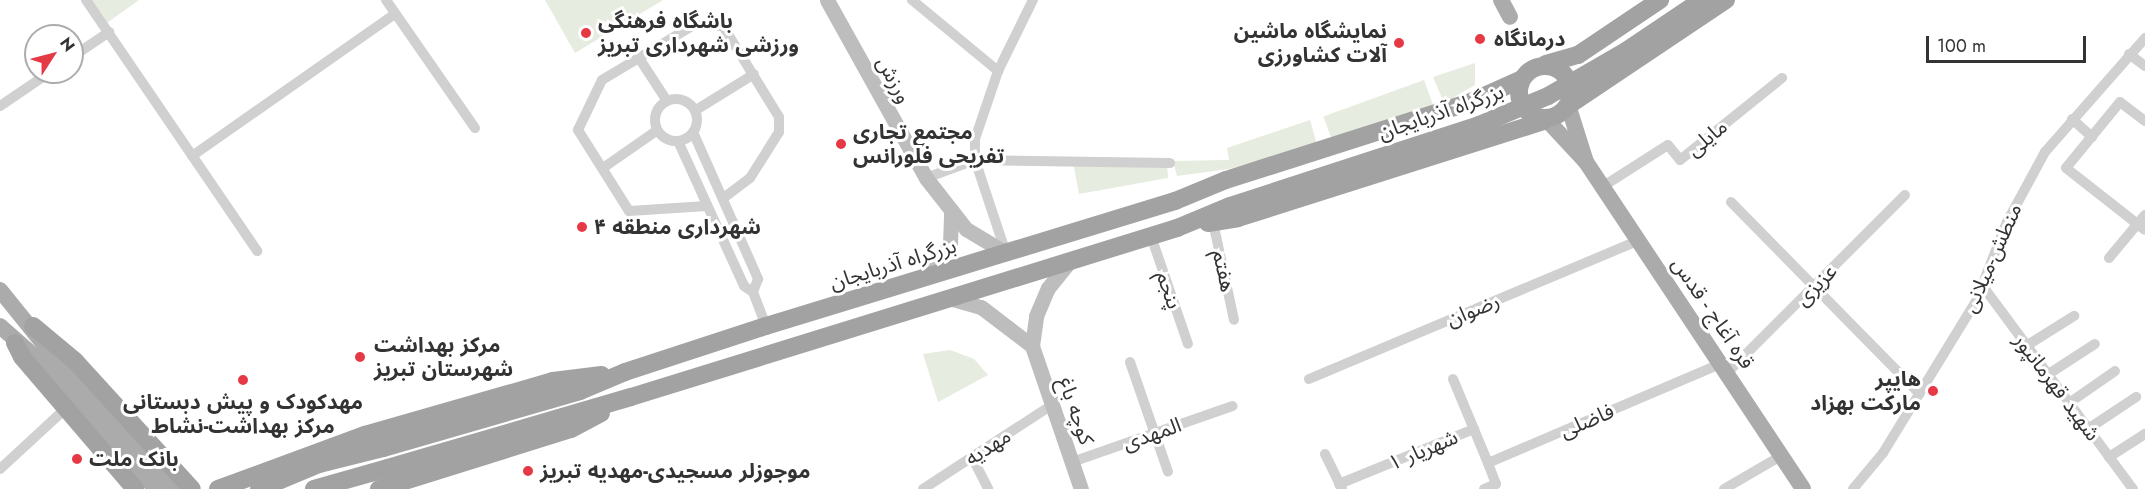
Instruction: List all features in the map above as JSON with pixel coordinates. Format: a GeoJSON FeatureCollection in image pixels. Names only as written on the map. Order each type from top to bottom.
{"type":"FeatureCollection","features":[{"type":"Feature","properties":{"kind":"highway"},"geometry":{"type":"LineString","coordinates":[[1660,0],[1578,55],[1533,67],[1522,79],[1519,89],[1530,113],[1545,120],[1558,118],[1569,106],[1726,0]]}},
{"type":"Feature","properties":{"kind":"highway","name":"بزرگراه آذربایجان"},"geometry":{"type":"LineString","coordinates":[[1623,46],[1682,0]]}},
{"type":"Feature","properties":{"kind":"highway","name":"بزرگراه آذربایجان"},"geometry":{"type":"LineString","coordinates":[[1177,228],[1238,218],[1478,120],[1623,46],[1702,0]]}},
{"type":"Feature","properties":{"kind":"highway"},"geometry":{"type":"LineString","coordinates":[[1601,41],[1596,52],[1599,64],[1608,72],[1620,72]]}},
{"type":"Feature","properties":{"kind":"highway"},"geometry":{"type":"LineString","coordinates":[[1546,64],[1559,70],[1571,93],[1569,106]]}},
{"type":"Feature","properties":{"kind":"highway","name":"بزرگراه آذربایجان"},"geometry":{"type":"LineString","coordinates":[[314,489],[631,397],[1177,228],[1230,206],[1478,120],[1522,79]]}},
{"type":"Feature","properties":{"kind":"highway","name":"بزرگراه آذربایجان"},"geometry":{"type":"LineString","coordinates":[[259,489],[319,464],[383,448],[580,391],[625,372],[766,326],[1175,201],[1226,195],[1478,120],[1545,120]]}},
{"type":"Feature","properties":{"kind":"highway"},"geometry":{"type":"LineString","coordinates":[[33,326],[75,361],[192,489]]}},
{"type":"Feature","properties":{"kind":"highway"},"geometry":{"type":"LineString","coordinates":[[15,343],[22,357],[132,487]]}},
{"type":"Feature","properties":{"kind":"highway","name":"بزرگراه آذربایجان"},"geometry":{"type":"LineString","coordinates":[[218,489],[365,435],[553,381],[625,372]]}},
{"type":"Feature","properties":{"kind":"highway","name":"بزرگراه آذربایجان"},"geometry":{"type":"LineString","coordinates":[[379,489],[571,429],[631,397]]}},
{"type":"Feature","properties":{"kind":"highway"},"geometry":{"type":"LineString","coordinates":[[365,435],[357,449],[356,465],[365,480],[379,489]]}},
{"type":"Feature","properties":{"kind":"main road"},"geometry":{"type":"LineString","coordinates":[[1501,0],[1510,17]]}},
{"type":"Feature","properties":{"kind":"main road","name":"ورزش"},"geometry":{"type":"LineString","coordinates":[[830,2],[926,178],[966,229],[1006,253]]}},
{"type":"Feature","properties":{"kind":"main road"},"geometry":{"type":"LineString","coordinates":[[1569,106],[1586,162]]}},
{"type":"Feature","properties":{"kind":"main road"},"geometry":{"type":"LineString","coordinates":[[1545,120],[1586,162]]}},
{"type":"Feature","properties":{"kind":"main road","name":"قره آغاج - قدس"},"geometry":{"type":"LineString","coordinates":[[1586,162],[1803,489]]}},
{"type":"Feature","properties":{"kind":"main road"},"geometry":{"type":"LineString","coordinates":[[921,279],[950,245],[951,210]]}},
{"type":"Feature","properties":{"kind":"main road"},"geometry":{"type":"LineString","coordinates":[[949,298],[981,307],[1032,346],[1036,316],[1048,288],[1070,261]]}},
{"type":"Feature","properties":{"kind":"main road"},"geometry":{"type":"LineString","coordinates":[[0,290],[33,326],[58,362],[172,489]]}},
{"type":"Feature","properties":{"kind":"main road"},"geometry":{"type":"LineString","coordinates":[[0,326],[15,343],[49,369],[156,489]]}},
{"type":"Feature","properties":{"kind":"main road","name":"کوچه باغ"},"geometry":{"type":"LineString","coordinates":[[1032,346],[1081,489]]}},
{"type":"Feature","properties":{"kind":"street"},"geometry":{"type":"LineString","coordinates":[[86,0],[257,251]]}},
{"type":"Feature","properties":{"kind":"street"},"geometry":{"type":"LineString","coordinates":[[386,0],[475,128]]}},
{"type":"Feature","properties":{"kind":"street"},"geometry":{"type":"LineString","coordinates":[[912,0],[998,71]]}},
{"type":"Feature","properties":{"kind":"street"},"geometry":{"type":"LineString","coordinates":[[1006,253],[975,160],[975,139],[998,71],[1033,0]]}},
{"type":"Feature","properties":{"kind":"street"},"geometry":{"type":"LineString","coordinates":[[192,156],[395,14]]}},
{"type":"Feature","properties":{"kind":"street"},"geometry":{"type":"LineString","coordinates":[[707,206],[629,211],[578,130],[602,80],[694,25],[723,26],[779,117],[779,132],[750,178],[723,198]]}},
{"type":"Feature","properties":{"kind":"street"},"geometry":{"type":"LineString","coordinates":[[84,49],[109,32]]}},
{"type":"Feature","properties":{"kind":"street","name":"منطش-میلانی"},"geometry":{"type":"LineString","coordinates":[[1853,489],[1883,453],[1920,394],[1982,285],[2022,191],[2072,119],[2145,38]]}},
{"type":"Feature","properties":{"kind":"street"},"geometry":{"type":"LineString","coordinates":[[2129,54],[2145,66]]}},
{"type":"Feature","properties":{"kind":"street"},"geometry":{"type":"LineString","coordinates":[[639,58],[667,102]]}},
{"type":"Feature","properties":{"kind":"street"},"geometry":{"type":"LineString","coordinates":[[696,110],[754,74]]}},
{"type":"Feature","properties":{"kind":"street","name":"مایلی"},"geometry":{"type":"LineString","coordinates":[[1602,187],[1668,145],[1680,160],[1782,78]]}},
{"type":"Feature","properties":{"kind":"street"},"geometry":{"type":"LineString","coordinates":[[0,106],[32,84]]}},
{"type":"Feature","properties":{"kind":"street"},"geometry":{"type":"LineString","coordinates":[[684,100],[696,110],[698,121],[693,132],[678,141],[665,140],[656,130],[654,114],[667,102],[684,100]]}},
{"type":"Feature","properties":{"kind":"street"},"geometry":{"type":"LineString","coordinates":[[2109,258],[2142,223],[2066,168],[2120,102],[2145,121]]}},
{"type":"Feature","properties":{"kind":"street"},"geometry":{"type":"LineString","coordinates":[[2072,119],[2092,136]]}},
{"type":"Feature","properties":{"kind":"street"},"geometry":{"type":"LineString","coordinates":[[603,168],[656,130]]}},
{"type":"Feature","properties":{"kind":"street"},"geometry":{"type":"LineString","coordinates":[[693,132],[758,279],[753,292]]}},
{"type":"Feature","properties":{"kind":"street"},"geometry":{"type":"LineString","coordinates":[[678,141],[744,286],[753,292],[766,326]]}},
{"type":"Feature","properties":{"kind":"street"},"geometry":{"type":"LineString","coordinates":[[926,178],[975,160],[1170,163]]}},
{"type":"Feature","properties":{"kind":"street","name":"عزیزی"},"geometry":{"type":"LineString","coordinates":[[1723,369],[1814,286],[1905,195]]}},
{"type":"Feature","properties":{"kind":"street"},"geometry":{"type":"LineString","coordinates":[[1731,202],[1920,394]]}},
{"type":"Feature","properties":{"kind":"street","name":"هفتم"},"geometry":{"type":"LineString","coordinates":[[1213,222],[1234,320]]}},
{"type":"Feature","properties":{"kind":"street","name":"پنجم"},"geometry":{"type":"LineString","coordinates":[[1151,236],[1188,344]]}},
{"type":"Feature","properties":{"kind":"street","name":"رضوان"},"geometry":{"type":"LineString","coordinates":[[1309,379],[1638,241]]}},
{"type":"Feature","properties":{"kind":"street","name":"شهید قهرمانپور"},"geometry":{"type":"LineString","coordinates":[[1982,285],[2133,489]]}},
{"type":"Feature","properties":{"kind":"street"},"geometry":{"type":"LineString","coordinates":[[2026,346],[2074,316]]}},
{"type":"Feature","properties":{"kind":"street"},"geometry":{"type":"LineString","coordinates":[[2048,375],[2095,344]]}},
{"type":"Feature","properties":{"kind":"street"},"geometry":{"type":"LineString","coordinates":[[1130,362],[1168,472]]}},
{"type":"Feature","properties":{"kind":"street","name":"فاضلی"},"geometry":{"type":"LineString","coordinates":[[1488,463],[1723,369]]}},
{"type":"Feature","properties":{"kind":"street"},"geometry":{"type":"LineString","coordinates":[[2069,403],[2115,371]]}},
{"type":"Feature","properties":{"kind":"street"},"geometry":{"type":"LineString","coordinates":[[1453,379],[1496,484],[1484,489]]}},
{"type":"Feature","properties":{"kind":"street"},"geometry":{"type":"LineString","coordinates":[[2088,429],[2136,397]]}},
{"type":"Feature","properties":{"kind":"street","name":"مهدیه"},"geometry":{"type":"LineString","coordinates":[[923,489],[1052,405]]}},
{"type":"Feature","properties":{"kind":"street","name":"المهدی"},"geometry":{"type":"LineString","coordinates":[[1072,462],[1233,406]]}},
{"type":"Feature","properties":{"kind":"street"},"geometry":{"type":"LineString","coordinates":[[0,469],[66,408]]}},
{"type":"Feature","properties":{"kind":"street","name":"شهریار ۱"},"geometry":{"type":"LineString","coordinates":[[1341,487],[1474,429]]}},
{"type":"Feature","properties":{"kind":"street"},"geometry":{"type":"LineString","coordinates":[[2109,457],[2145,434]]}},
{"type":"Feature","properties":{"kind":"street"},"geometry":{"type":"LineString","coordinates":[[1324,454],[1341,487]]}},
{"type":"Feature","properties":{"kind":"street"},"geometry":{"type":"LineString","coordinates":[[1724,489],[1781,456]]}},
{"type":"Feature","properties":{"kind":"street"},"geometry":{"type":"LineString","coordinates":[[972,457],[988,489]]}},
{"type":"Feature","properties":{"kind":"shaded area"},"geometry":{"type":"Polygon","coordinates":[[[86,0],[139,0],[104,25],[86,0]]]}},
{"type":"Feature","properties":{"kind":"shaded area","name":"باشگاه فرهنگی ورزشی شهرداری تبریز"},"geometry":{"type":"Polygon","coordinates":[[[545,0],[663,0],[575,53],[545,0]]]}},
{"type":"Feature","properties":{"kind":"shaded area"},"geometry":{"type":"Polygon","coordinates":[[[1475,63],[1475,85],[1444,103],[1433,77],[1475,63]]]}},
{"type":"Feature","properties":{"kind":"shaded area"},"geometry":{"type":"Polygon","coordinates":[[[1424,80],[1433,105],[1333,142],[1323,117],[1424,80]]]}},
{"type":"Feature","properties":{"kind":"shaded area"},"geometry":{"type":"Polygon","coordinates":[[[1310,120],[1317,145],[1229,169],[1177,176],[1173,161],[1229,160],[1227,148],[1310,120]]]}},
{"type":"Feature","properties":{"kind":"shaded area"},"geometry":{"type":"Polygon","coordinates":[[[1073,162],[1167,163],[1168,178],[1079,194],[1073,162]]]}},
{"type":"Feature","properties":{"kind":"shaded area"},"geometry":{"type":"Polygon","coordinates":[[[950,350],[974,359],[988,375],[938,402],[923,354],[950,350]]]}},
{"type":"Feature","properties":{"kind":"place","name":"باشگاه فرهنگی ورزشی شهرداری تبریز"},"geometry":{"type":"Point","coordinates":[586,33]}},
{"type":"Feature","properties":{"kind":"place","name":"درمانگاه"},"geometry":{"type":"Point","coordinates":[1480,39]}},
{"type":"Feature","properties":{"kind":"place","name":"نمایشگاه ماشین آلات کشاورزی"},"geometry":{"type":"Point","coordinates":[1399,43]}},
{"type":"Feature","properties":{"kind":"place","name":"مجتمع تجاری تفریحی فلورانس"},"geometry":{"type":"Point","coordinates":[841,144]}},
{"type":"Feature","properties":{"kind":"place","name":"شهرداری منطقه ۴"},"geometry":{"type":"Point","coordinates":[582,227]}},
{"type":"Feature","properties":{"kind":"place","name":"مرکز بهداشت شهرستان تبریز"},"geometry":{"type":"Point","coordinates":[360,357]}},
{"type":"Feature","properties":{"kind":"place","name":"مهدکودک و پیش دبستانی مرکز بهداشت-نشاط"},"geometry":{"type":"Point","coordinates":[243,380]}},
{"type":"Feature","properties":{"kind":"place","name":"هایپر مارکت بهزاد"},"geometry":{"type":"Point","coordinates":[1933,391]}},
{"type":"Feature","properties":{"kind":"place","name":"بانک ملت"},"geometry":{"type":"Point","coordinates":[77,459]}},
{"type":"Feature","properties":{"kind":"place","name":"موجوزلر مسجیدی-مهدیه تبریز"},"geometry":{"type":"Point","coordinates":[528,471]}}]}
